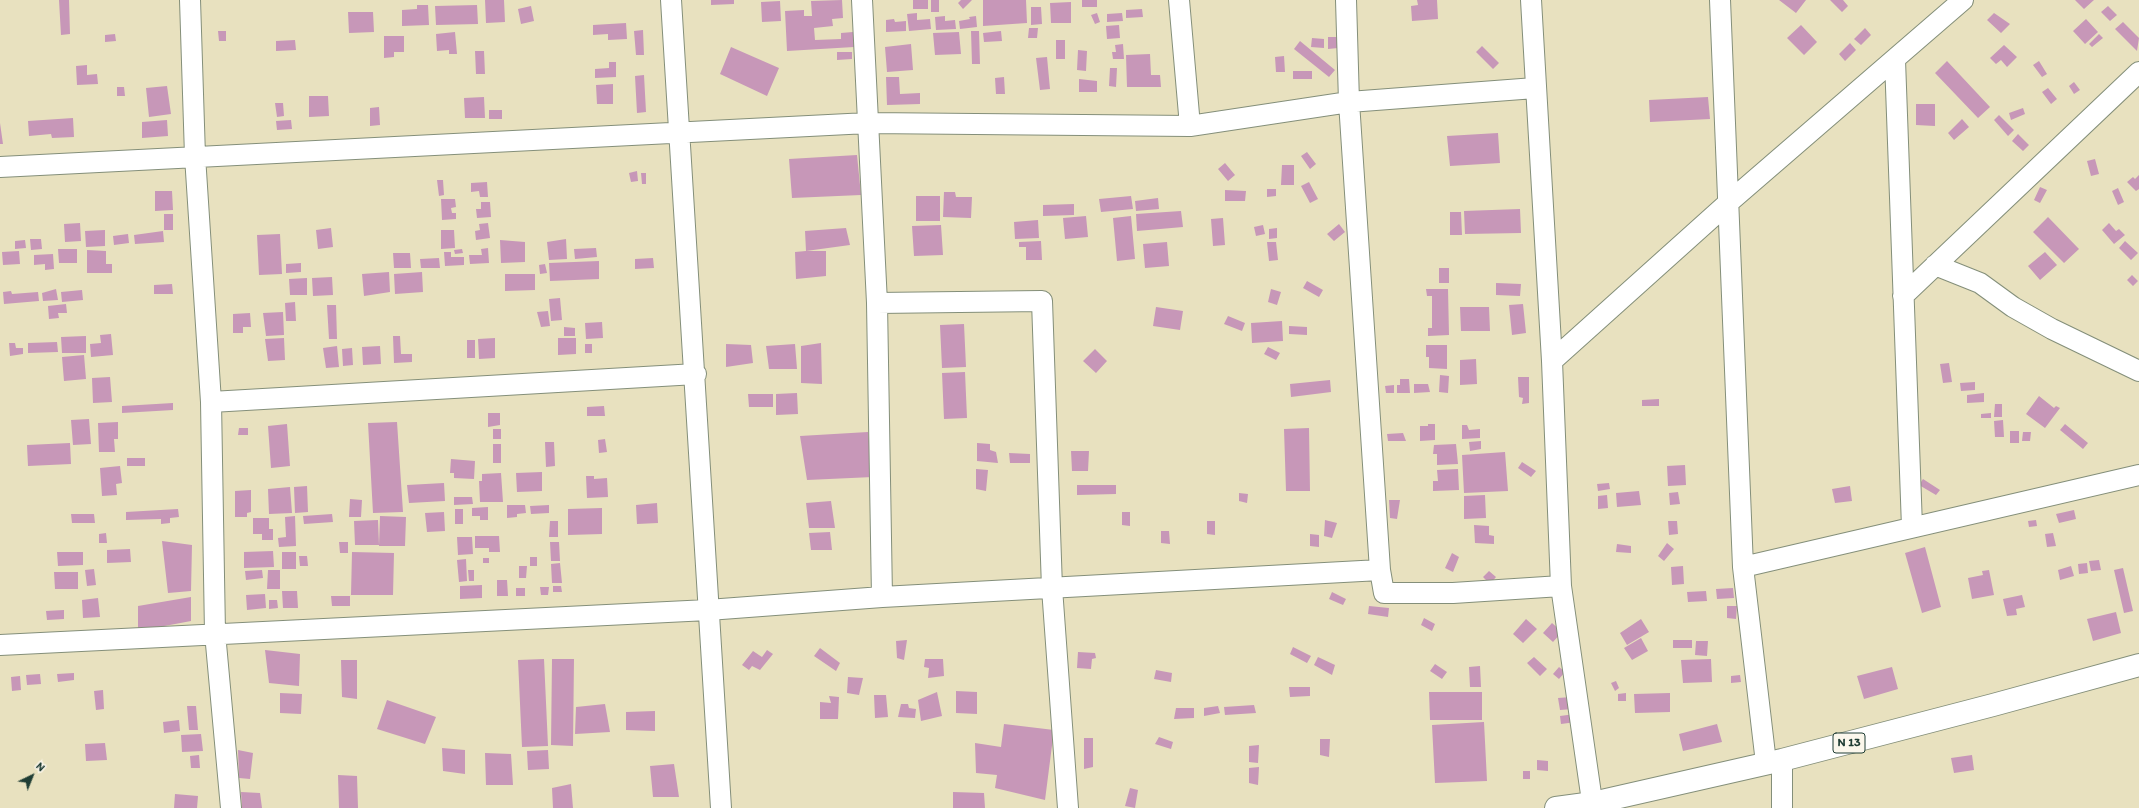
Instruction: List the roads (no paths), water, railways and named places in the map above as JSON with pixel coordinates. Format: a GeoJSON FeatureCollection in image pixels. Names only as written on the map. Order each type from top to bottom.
{"type":"FeatureCollection","features":[{"type":"Feature","properties":{"kind":"main road","name":"N 13"},"geometry":{"type":"LineString","coordinates":[[1556,808],[1593,805],[1774,761],[1993,705],[2139,665]]}},
{"type":"Feature","properties":{"kind":"street"},"geometry":{"type":"LineString","coordinates":[[190,0],[195,156],[211,402],[215,633],[231,808]]}},
{"type":"Feature","properties":{"kind":"street"},"geometry":{"type":"LineString","coordinates":[[671,0],[696,374],[708,610],[721,808]]}},
{"type":"Feature","properties":{"kind":"street"},"geometry":{"type":"LineString","coordinates":[[862,0],[877,303],[882,597]]}},
{"type":"Feature","properties":{"kind":"street"},"geometry":{"type":"LineString","coordinates":[[1179,0],[1190,126]]}},
{"type":"Feature","properties":{"kind":"street"},"geometry":{"type":"LineString","coordinates":[[1346,0],[1349,102],[1380,570],[1384,593],[1453,593],[1561,586]]}},
{"type":"Feature","properties":{"kind":"street"},"geometry":{"type":"LineString","coordinates":[[1532,0],[1535,88],[1552,362],[1561,586],[1593,805]]}},
{"type":"Feature","properties":{"kind":"street"},"geometry":{"type":"LineString","coordinates":[[1720,0],[1743,568],[1782,808]]}},
{"type":"Feature","properties":{"kind":"street"},"geometry":{"type":"LineString","coordinates":[[1552,362],[1728,203],[1963,0]]}},
{"type":"Feature","properties":{"kind":"street"},"geometry":{"type":"LineString","coordinates":[[1895,60],[1912,527]]}},
{"type":"Feature","properties":{"kind":"street"},"geometry":{"type":"LineString","coordinates":[[1904,296],[2139,72]]}},
{"type":"Feature","properties":{"kind":"street"},"geometry":{"type":"LineString","coordinates":[[0,167],[868,123],[1190,126],[1349,102],[1535,88]]}},
{"type":"Feature","properties":{"kind":"street"},"geometry":{"type":"LineString","coordinates":[[1935,265],[1980,283],[2013,306],[2052,329],[2139,371]]}},
{"type":"Feature","properties":{"kind":"street"},"geometry":{"type":"LineString","coordinates":[[877,303],[1042,300],[1052,588],[1068,808]]}},
{"type":"Feature","properties":{"kind":"street"},"geometry":{"type":"LineString","coordinates":[[211,402],[696,374]]}},
{"type":"Feature","properties":{"kind":"street"},"geometry":{"type":"LineString","coordinates":[[1743,568],[1912,527],[2139,475]]}},
{"type":"Feature","properties":{"kind":"street"},"geometry":{"type":"LineString","coordinates":[[0,645],[215,633],[708,610],[882,597],[1380,570]]}}]}
